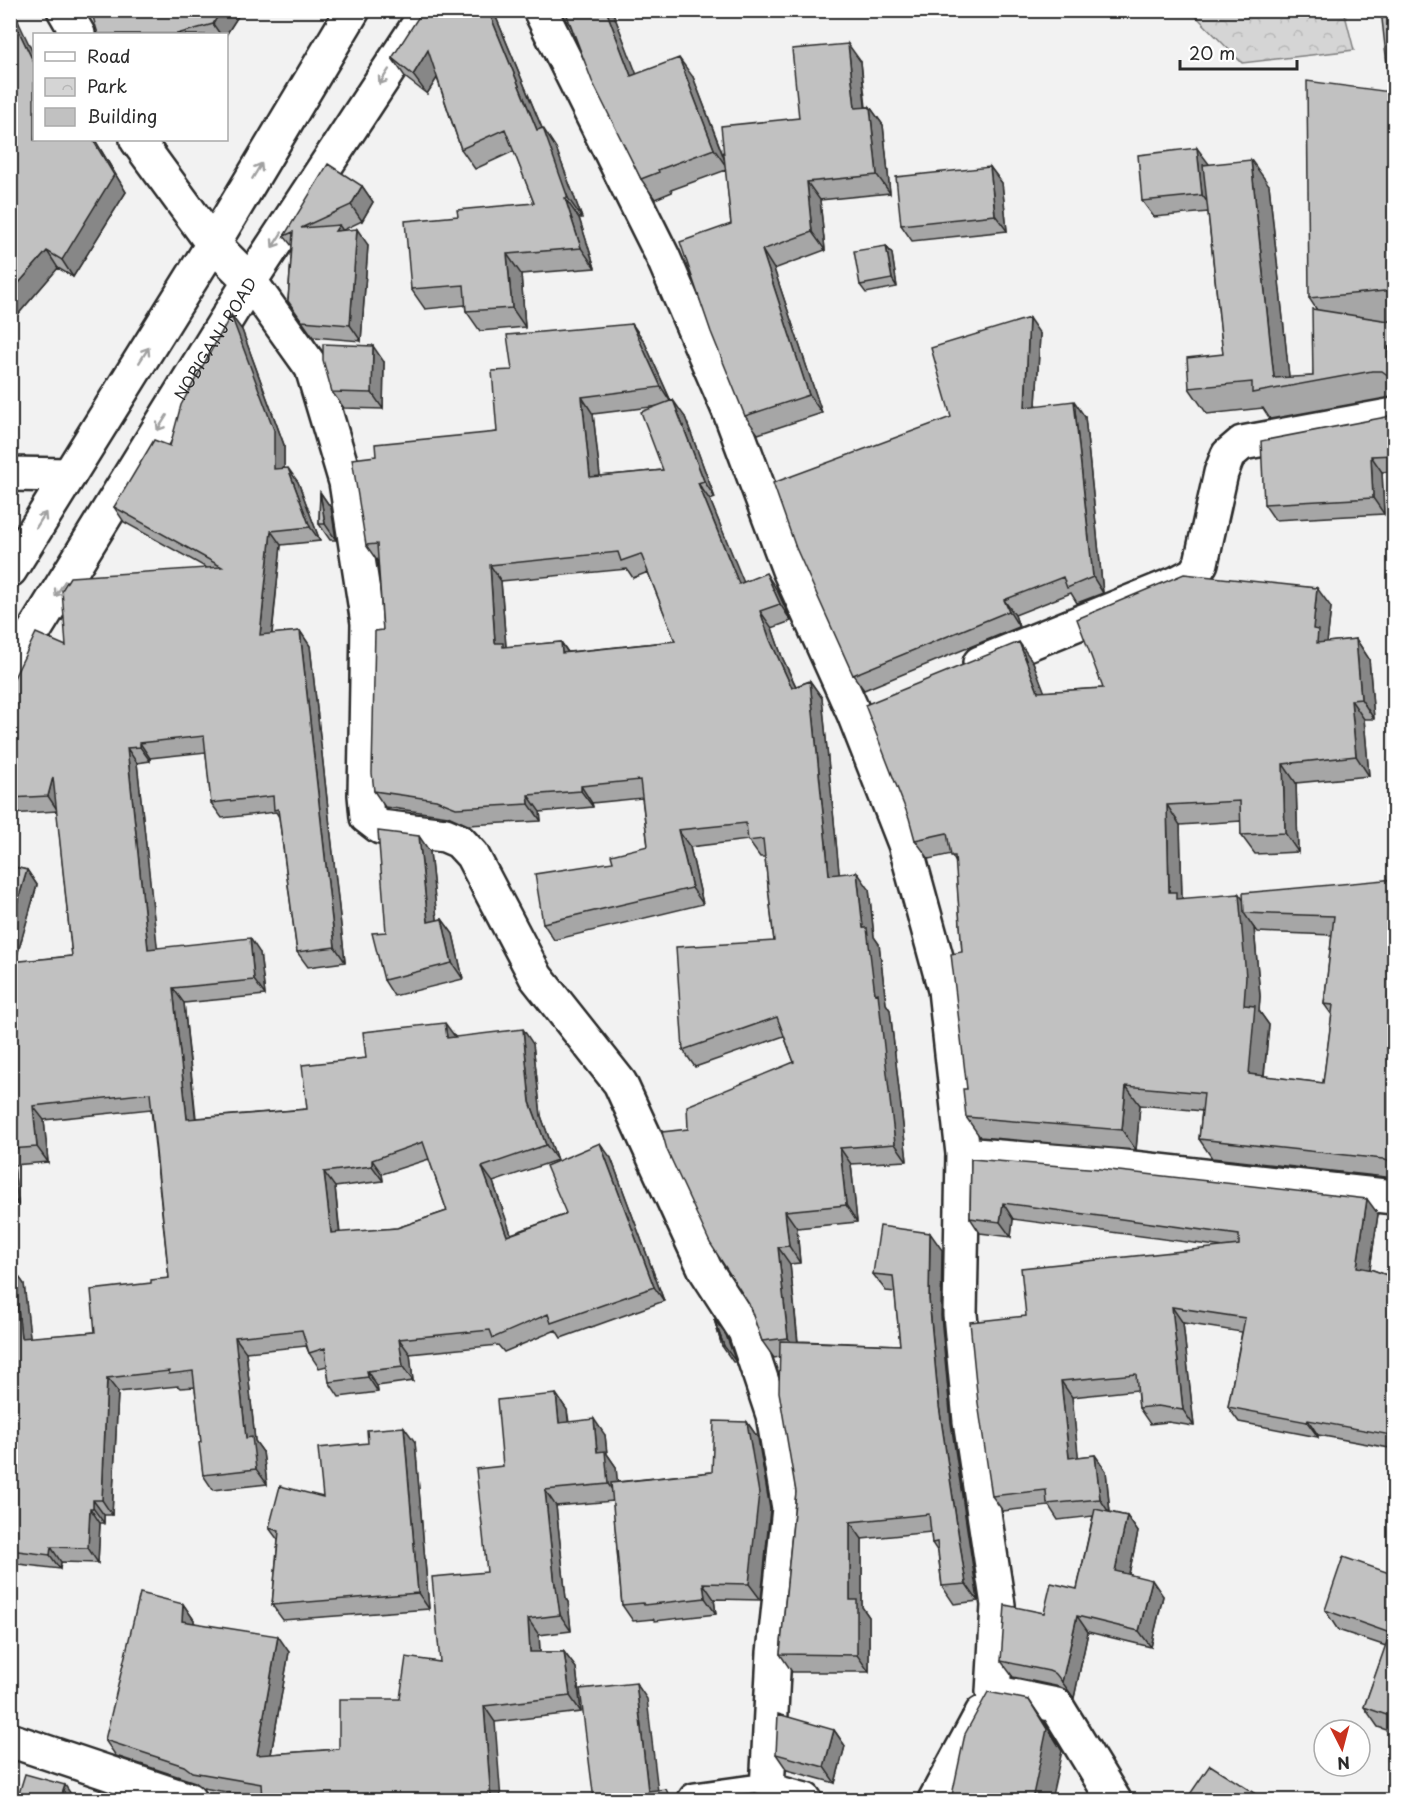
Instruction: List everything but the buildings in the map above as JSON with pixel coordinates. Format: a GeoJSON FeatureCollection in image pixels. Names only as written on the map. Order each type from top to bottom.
{"type":"FeatureCollection","features":[{"type":"Feature","properties":{"kind":"street"},"geometry":{"type":"LineString","coordinates":[[64,10],[77,33]]}},
{"type":"Feature","properties":{"kind":"street"},"geometry":{"type":"LineString","coordinates":[[10,570],[213,244],[353,10]]}},
{"type":"Feature","properties":{"kind":"street","name":"NOBIGANJ ROAD"},"geometry":{"type":"LineString","coordinates":[[10,670],[250,281],[428,10]]}},
{"type":"Feature","properties":{"kind":"street"},"geometry":{"type":"LineString","coordinates":[[540,10],[663,257],[730,415],[789,570],[854,714],[905,844],[945,990],[963,1154],[960,1314],[970,1421],[998,1605],[993,1692],[935,1800]]}},
{"type":"Feature","properties":{"kind":"street"},"geometry":{"type":"LineString","coordinates":[[138,141],[213,244],[250,281],[312,368],[346,482],[368,623],[365,795],[367,817],[380,827],[444,834],[459,841],[472,855],[536,977],[620,1083],[705,1269],[745,1331],[773,1415],[789,1508],[774,1653],[767,1790]]}},
{"type":"Feature","properties":{"kind":"street"},"geometry":{"type":"LineString","coordinates":[[951,675],[1194,574],[1202,563],[1221,473],[1228,455],[1242,443],[1395,415]]}},
{"type":"Feature","properties":{"kind":"street"},"geometry":{"type":"LineString","coordinates":[[10,474],[69,475]]}},
{"type":"Feature","properties":{"kind":"street"},"geometry":{"type":"LineString","coordinates":[[854,714],[886,701]]}},
{"type":"Feature","properties":{"kind":"street"},"geometry":{"type":"LineString","coordinates":[[963,1154],[1114,1166],[1395,1197]]}},
{"type":"Feature","properties":{"kind":"street"},"geometry":{"type":"LineString","coordinates":[[993,1692],[1056,1705],[1114,1800]]}},
{"type":"Feature","properties":{"kind":"street"},"geometry":{"type":"LineString","coordinates":[[10,1740],[189,1800]]}},
{"type":"Feature","properties":{"kind":"street"},"geometry":{"type":"LineString","coordinates":[[695,1800],[767,1790],[805,1800]]}},
{"type":"Feature","properties":{"kind":"green space"},"geometry":{"type":"Polygon","coordinates":[[[1191,11],[1344,11],[1354,50],[1242,63],[1191,11]]]}}]}
